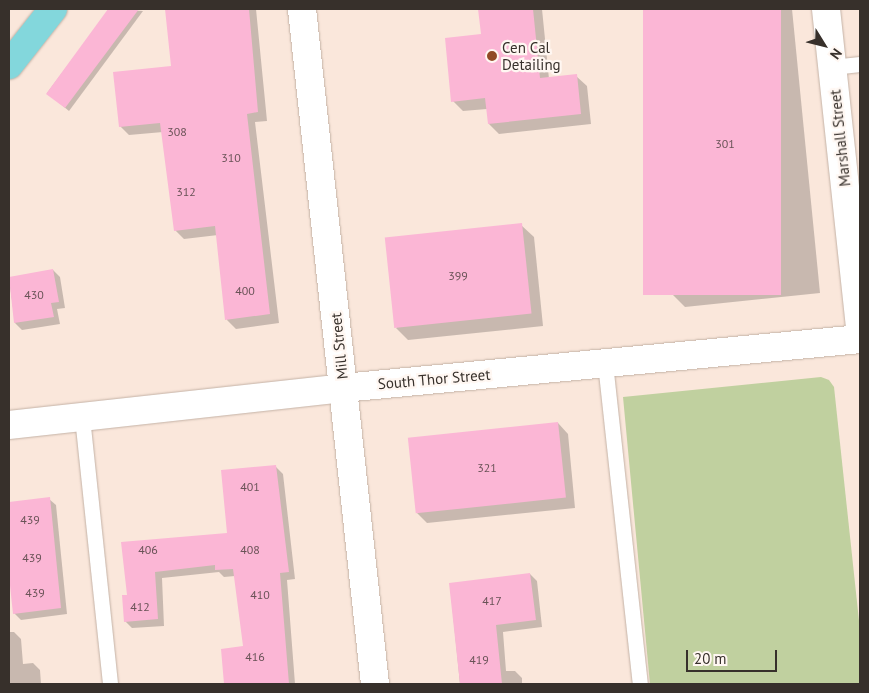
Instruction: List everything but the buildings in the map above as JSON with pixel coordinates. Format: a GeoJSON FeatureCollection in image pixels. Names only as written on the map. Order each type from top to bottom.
{"type":"FeatureCollection","features":[{"type":"Feature","properties":{"kind":"main road"},"geometry":{"type":"LineString","coordinates":[[9,66],[33,20],[53,9]]}},
{"type":"Feature","properties":{"kind":"street","name":"Mill Street"},"geometry":{"type":"LineString","coordinates":[[302,9],[375,684]]}},
{"type":"Feature","properties":{"kind":"street","name":"Marshall Street"},"geometry":{"type":"LineString","coordinates":[[826,9],[856,248],[860,327]]}},
{"type":"Feature","properties":{"kind":"street","name":"South Thor Street"},"geometry":{"type":"LineString","coordinates":[[9,425],[343,388],[860,339]]}},
{"type":"Feature","properties":{"kind":"lane"},"geometry":{"type":"LineString","coordinates":[[832,67],[860,64]]}},
{"type":"Feature","properties":{"kind":"lane"},"geometry":{"type":"LineString","coordinates":[[605,363],[640,684]]}},
{"type":"Feature","properties":{"kind":"lane"},"geometry":{"type":"LineString","coordinates":[[82,417],[110,684]]}},
{"type":"Feature","properties":{"kind":"green space"},"geometry":{"type":"Polygon","coordinates":[[[821,377],[829,380],[834,387],[860,630],[860,684],[650,684],[623,397],[821,377]]]}},
{"type":"Feature","properties":{"kind":"place","name":"Cen Cal Detailing"},"geometry":{"type":"Point","coordinates":[492,56]}}]}
